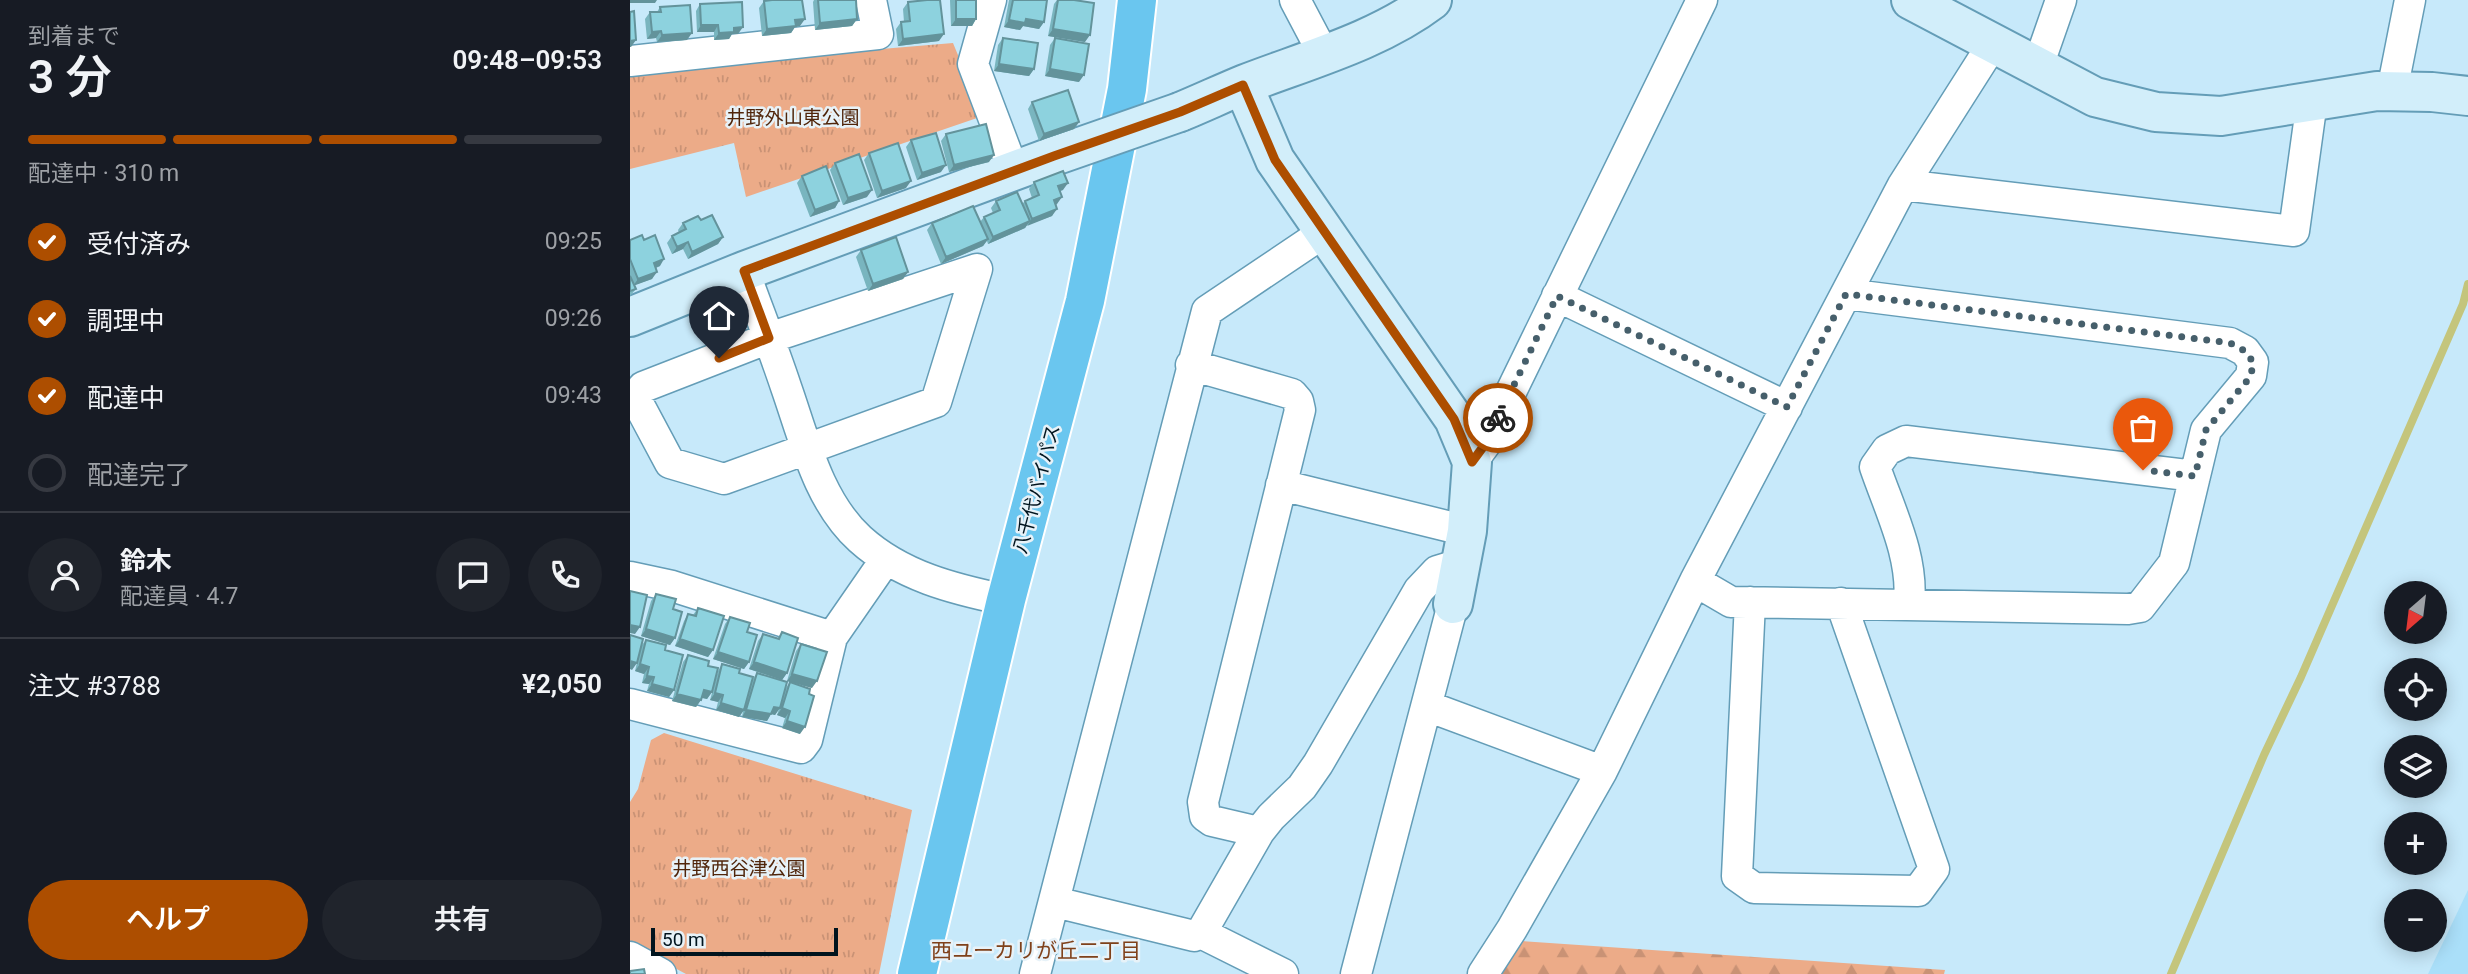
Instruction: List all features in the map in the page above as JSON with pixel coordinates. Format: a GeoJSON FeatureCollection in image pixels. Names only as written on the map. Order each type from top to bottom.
{"type":"FeatureCollection","features":[{"type":"Feature","properties":{"kind":"highway","name":"八千代バイパス"},"geometry":{"type":"LineString","coordinates":[[917,974],[1006,600],[1085,301],[1127,89],[1138,0]]}},
{"type":"Feature","properties":{"kind":"street"},"geometry":{"type":"LineString","coordinates":[[630,61],[878,34],[872,0]]}},
{"type":"Feature","properties":{"kind":"street"},"geometry":{"type":"LineString","coordinates":[[991,0],[973,64],[1014,172]]}},
{"type":"Feature","properties":{"kind":"street"},"geometry":{"type":"LineString","coordinates":[[1295,0],[1324,55]]}},
{"type":"Feature","properties":{"kind":"street"},"geometry":{"type":"LineString","coordinates":[[630,317],[744,271],[1180,112],[1324,55],[1396,23],[1432,0]]}},
{"type":"Feature","properties":{"kind":"street"},"geometry":{"type":"LineString","coordinates":[[1472,462],[1486,443],[1702,0]]}},
{"type":"Feature","properties":{"kind":"street"},"geometry":{"type":"LineString","coordinates":[[1911,0],[2095,97],[2156,112],[2221,116],[2377,91],[2468,96]]}},
{"type":"Feature","properties":{"kind":"street"},"geometry":{"type":"LineString","coordinates":[[2038,66],[2061,0]]}},
{"type":"Feature","properties":{"kind":"street"},"geometry":{"type":"LineString","coordinates":[[2392,91],[2410,0]]}},
{"type":"Feature","properties":{"kind":"street"},"geometry":{"type":"LineString","coordinates":[[1483,974],[1512,929],[1602,771],[1695,581],[1903,185],[1994,42]]}},
{"type":"Feature","properties":{"kind":"street"},"geometry":{"type":"LineString","coordinates":[[1243,85],[1275,160],[1454,419],[1472,462],[1463,548],[1453,604],[1356,974]]}},
{"type":"Feature","properties":{"kind":"street"},"geometry":{"type":"LineString","coordinates":[[1903,185],[2294,231],[2312,101]]}},
{"type":"Feature","properties":{"kind":"street"},"geometry":{"type":"LineString","coordinates":[[1035,974],[1207,311],[1323,233]]}},
{"type":"Feature","properties":{"kind":"street"},"geometry":{"type":"LineString","coordinates":[[977,269],[936,401],[724,479],[670,463],[638,403],[638,394],[643,387],[769,338],[977,269]]}},
{"type":"Feature","properties":{"kind":"street"},"geometry":{"type":"LineString","coordinates":[[744,271],[808,448],[825,490],[841,517],[859,538],[886,559],[915,575],[1006,600]]}},
{"type":"Feature","properties":{"kind":"street"},"geometry":{"type":"LineString","coordinates":[[1695,581],[1731,602],[2128,608],[2140,607],[2174,563],[2206,430],[2251,376],[2253,362],[2245,351],[2230,343],[1846,294]]}},
{"type":"Feature","properties":{"kind":"street"},"geometry":{"type":"LineString","coordinates":[[1557,296],[1787,407]]}},
{"type":"Feature","properties":{"kind":"street"},"geometry":{"type":"LineString","coordinates":[[1191,365],[1292,394],[1298,401],[1300,410],[1203,802],[1205,816],[1212,821],[1259,832]]}},
{"type":"Feature","properties":{"kind":"street"},"geometry":{"type":"LineString","coordinates":[[1909,604],[1909,564],[1875,467],[1887,450],[1906,442],[2195,476]]}},
{"type":"Feature","properties":{"kind":"street"},"geometry":{"type":"LineString","coordinates":[[1281,485],[1463,548]]}},
{"type":"Feature","properties":{"kind":"street"},"geometry":{"type":"LineString","coordinates":[[1055,902],[1194,936],[1201,933],[1259,832],[1302,787],[1318,764],[1419,590],[1463,548]]}},
{"type":"Feature","properties":{"kind":"street"},"geometry":{"type":"LineString","coordinates":[[630,704],[801,748],[807,740],[832,637],[886,559]]}},
{"type":"Feature","properties":{"kind":"street"},"geometry":{"type":"LineString","coordinates":[[630,577],[672,586],[832,637]]}},
{"type":"Feature","properties":{"kind":"street"},"geometry":{"type":"LineString","coordinates":[[1750,602],[1737,876],[1754,888],[1918,891],[1934,869],[1841,603]]}},
{"type":"Feature","properties":{"kind":"street"},"geometry":{"type":"LineString","coordinates":[[1427,706],[1602,771]]}},
{"type":"Feature","properties":{"kind":"street"},"geometry":{"type":"LineString","coordinates":[[1201,933],[1283,974]]}},
{"type":"Feature","properties":{"kind":"street"},"geometry":{"type":"LineString","coordinates":[[630,957],[660,974]]}},
{"type":"Feature","properties":{"kind":"shaded area"},"geometry":{"type":"Polygon","coordinates":[[[2468,890],[2468,974],[2428,974],[2438,952],[2447,952],[2447,934],[2468,890]]]}},
{"type":"Feature","properties":{"kind":"green space","name":"井野外山東公園"},"geometry":{"type":"Polygon","coordinates":[[[953,43],[983,116],[746,197],[734,143],[630,169],[630,70],[953,43]]]}},
{"type":"Feature","properties":{"kind":"green space","name":"井野西谷津公園"},"geometry":{"type":"Polygon","coordinates":[[[664,733],[912,810],[879,974],[686,974],[630,944],[630,802],[638,789],[651,740],[664,733]]]}},
{"type":"Feature","properties":{"kind":"green space"},"geometry":{"type":"Polygon","coordinates":[[[1522,941],[1945,970],[1944,974],[1501,974],[1522,941]]]}},
{"type":"Feature","properties":{"kind":"building"},"geometry":{"type":"Polygon","coordinates":[[[802,0],[805,19],[795,20],[796,26],[767,29],[764,1],[802,0]]]}},
{"type":"Feature","properties":{"kind":"building"},"geometry":{"type":"Polygon","coordinates":[[[818,0],[856,0],[857,19],[820,23],[818,0]]]}},
{"type":"Feature","properties":{"kind":"building"},"geometry":{"type":"Polygon","coordinates":[[[940,0],[944,34],[903,39],[901,22],[910,21],[908,2],[940,0]]]}},
{"type":"Feature","properties":{"kind":"building"},"geometry":{"type":"Polygon","coordinates":[[[956,0],[976,0],[976,19],[956,19],[956,0]]]}},
{"type":"Feature","properties":{"kind":"building"},"geometry":{"type":"Polygon","coordinates":[[[1013,0],[1047,0],[1044,22],[1009,20],[1013,0]]]}},
{"type":"Feature","properties":{"kind":"building"},"geometry":{"type":"Polygon","coordinates":[[[1058,0],[1094,3],[1090,35],[1053,29],[1058,0]]]}},
{"type":"Feature","properties":{"kind":"building"},"geometry":{"type":"Polygon","coordinates":[[[742,2],[743,27],[734,28],[734,32],[719,33],[718,25],[701,25],[700,4],[742,2]]]}},
{"type":"Feature","properties":{"kind":"building"},"geometry":{"type":"Polygon","coordinates":[[[690,5],[692,33],[662,35],[661,31],[652,32],[650,12],[661,12],[660,7],[690,5]]]}},
{"type":"Feature","properties":{"kind":"building"},"geometry":{"type":"Polygon","coordinates":[[[634,11],[636,40],[630,41],[630,12],[634,11]]]}},
{"type":"Feature","properties":{"kind":"building"},"geometry":{"type":"Polygon","coordinates":[[[1003,38],[1038,43],[1034,69],[999,64],[1003,38]]]}},
{"type":"Feature","properties":{"kind":"building"},"geometry":{"type":"Polygon","coordinates":[[[1055,38],[1089,44],[1084,75],[1050,69],[1055,38]]]}},
{"type":"Feature","properties":{"kind":"building"},"geometry":{"type":"Polygon","coordinates":[[[1068,90],[1079,122],[1044,134],[1032,102],[1068,90]]]}},
{"type":"Feature","properties":{"kind":"building"},"geometry":{"type":"Polygon","coordinates":[[[986,124],[994,155],[954,165],[946,134],[986,124]]]}},
{"type":"Feature","properties":{"kind":"building"},"geometry":{"type":"Polygon","coordinates":[[[936,133],[946,165],[922,173],[911,140],[936,133]]]}},
{"type":"Feature","properties":{"kind":"building"},"geometry":{"type":"Polygon","coordinates":[[[898,143],[911,181],[882,191],[869,153],[898,143]]]}},
{"type":"Feature","properties":{"kind":"building"},"geometry":{"type":"Polygon","coordinates":[[[859,154],[872,190],[848,198],[835,163],[859,154]]]}},
{"type":"Feature","properties":{"kind":"building"},"geometry":{"type":"Polygon","coordinates":[[[826,166],[839,201],[815,210],[802,176],[826,166]]]}},
{"type":"Feature","properties":{"kind":"building"},"geometry":{"type":"Polygon","coordinates":[[[1063,171],[1068,183],[1058,186],[1062,197],[1054,200],[1057,209],[1032,219],[1025,201],[1039,195],[1034,182],[1063,171]]]}},
{"type":"Feature","properties":{"kind":"building"},"geometry":{"type":"Polygon","coordinates":[[[1017,192],[1030,221],[993,237],[984,217],[1000,210],[996,201],[1017,192]]]}},
{"type":"Feature","properties":{"kind":"building"},"geometry":{"type":"Polygon","coordinates":[[[973,206],[988,239],[946,257],[932,223],[973,206]]]}},
{"type":"Feature","properties":{"kind":"building"},"geometry":{"type":"Polygon","coordinates":[[[712,215],[723,237],[692,252],[688,242],[677,247],[672,236],[686,229],[683,223],[698,216],[701,220],[712,215]]]}},
{"type":"Feature","properties":{"kind":"building"},"geometry":{"type":"Polygon","coordinates":[[[642,235],[644,240],[655,235],[664,259],[654,263],[657,272],[638,279],[630,259],[630,240],[642,235]]]}},
{"type":"Feature","properties":{"kind":"building"},"geometry":{"type":"Polygon","coordinates":[[[896,237],[908,272],[873,284],[861,250],[896,237]]]}},
{"type":"Feature","properties":{"kind":"building"},"geometry":{"type":"Polygon","coordinates":[[[630,276],[636,289],[630,291],[630,276]]]}},
{"type":"Feature","properties":{"kind":"building"},"geometry":{"type":"Polygon","coordinates":[[[630,591],[647,595],[640,627],[630,625],[630,591]]]}},
{"type":"Feature","properties":{"kind":"building"},"geometry":{"type":"Polygon","coordinates":[[[656,594],[676,599],[673,609],[682,612],[675,638],[646,629],[656,594]]]}},
{"type":"Feature","properties":{"kind":"building"},"geometry":{"type":"Polygon","coordinates":[[[698,608],[724,616],[713,650],[680,639],[688,614],[696,616],[698,608]]]}},
{"type":"Feature","properties":{"kind":"building"},"geometry":{"type":"Polygon","coordinates":[[[730,617],[750,623],[747,632],[757,635],[749,662],[718,652],[730,617]]]}},
{"type":"Feature","properties":{"kind":"building"},"geometry":{"type":"Polygon","coordinates":[[[782,632],[798,638],[787,673],[754,662],[763,634],[779,639],[782,632]]]}},
{"type":"Feature","properties":{"kind":"building"},"geometry":{"type":"Polygon","coordinates":[[[630,635],[643,639],[637,663],[630,661],[630,635]]]}},
{"type":"Feature","properties":{"kind":"building"},"geometry":{"type":"Polygon","coordinates":[[[646,640],[666,645],[665,650],[683,655],[674,690],[652,684],[654,677],[647,676],[649,667],[640,664],[646,640]]]}},
{"type":"Feature","properties":{"kind":"building"},"geometry":{"type":"Polygon","coordinates":[[[801,644],[827,652],[817,681],[792,674],[801,644]]]}},
{"type":"Feature","properties":{"kind":"building"},"geometry":{"type":"Polygon","coordinates":[[[688,655],[709,661],[708,666],[718,668],[712,692],[704,690],[701,700],[677,694],[688,655]]]}},
{"type":"Feature","properties":{"kind":"building"},"geometry":{"type":"Polygon","coordinates":[[[722,664],[740,669],[739,673],[753,677],[744,710],[721,703],[723,695],[715,693],[722,664]]]}},
{"type":"Feature","properties":{"kind":"building"},"geometry":{"type":"Polygon","coordinates":[[[757,673],[787,682],[780,708],[774,707],[771,714],[746,710],[757,673]]]}},
{"type":"Feature","properties":{"kind":"building"},"geometry":{"type":"Polygon","coordinates":[[[790,682],[810,689],[809,694],[814,696],[805,727],[787,721],[790,711],[782,708],[790,682]]]}},
{"type":"Feature","properties":{"kind":"building"},"geometry":{"type":"Polygon","coordinates":[[[644,969],[645,974],[630,974],[630,971],[644,969]]]}},
{"type":"Feature","properties":{"kind":"waterway"},"geometry":{"type":"LineString","coordinates":[[2171,974],[2264,755],[2301,677],[2463,304],[2468,284]]}},
{"type":"Feature","properties":{"kind":"way so far"},"geometry":{"type":"LineString","coordinates":[[1498,418],[1557,296],[1787,407],[1846,294],[2230,343],[2245,351],[2253,362],[2251,376],[2206,430],[2195,476],[2143,470]]}},
{"type":"Feature","properties":{"kind":"district","name":"西ユーカリが丘二丁目"},"geometry":{"type":"Point","coordinates":[1036,951]}},
{"type":"Feature","properties":{"kind":"route"},"geometry":{"type":"LineString","coordinates":[[719,358],[769,338],[744,271],[1180,112],[1243,85],[1275,160],[1454,419],[1472,462],[1486,443],[1498,418]]}}]}
